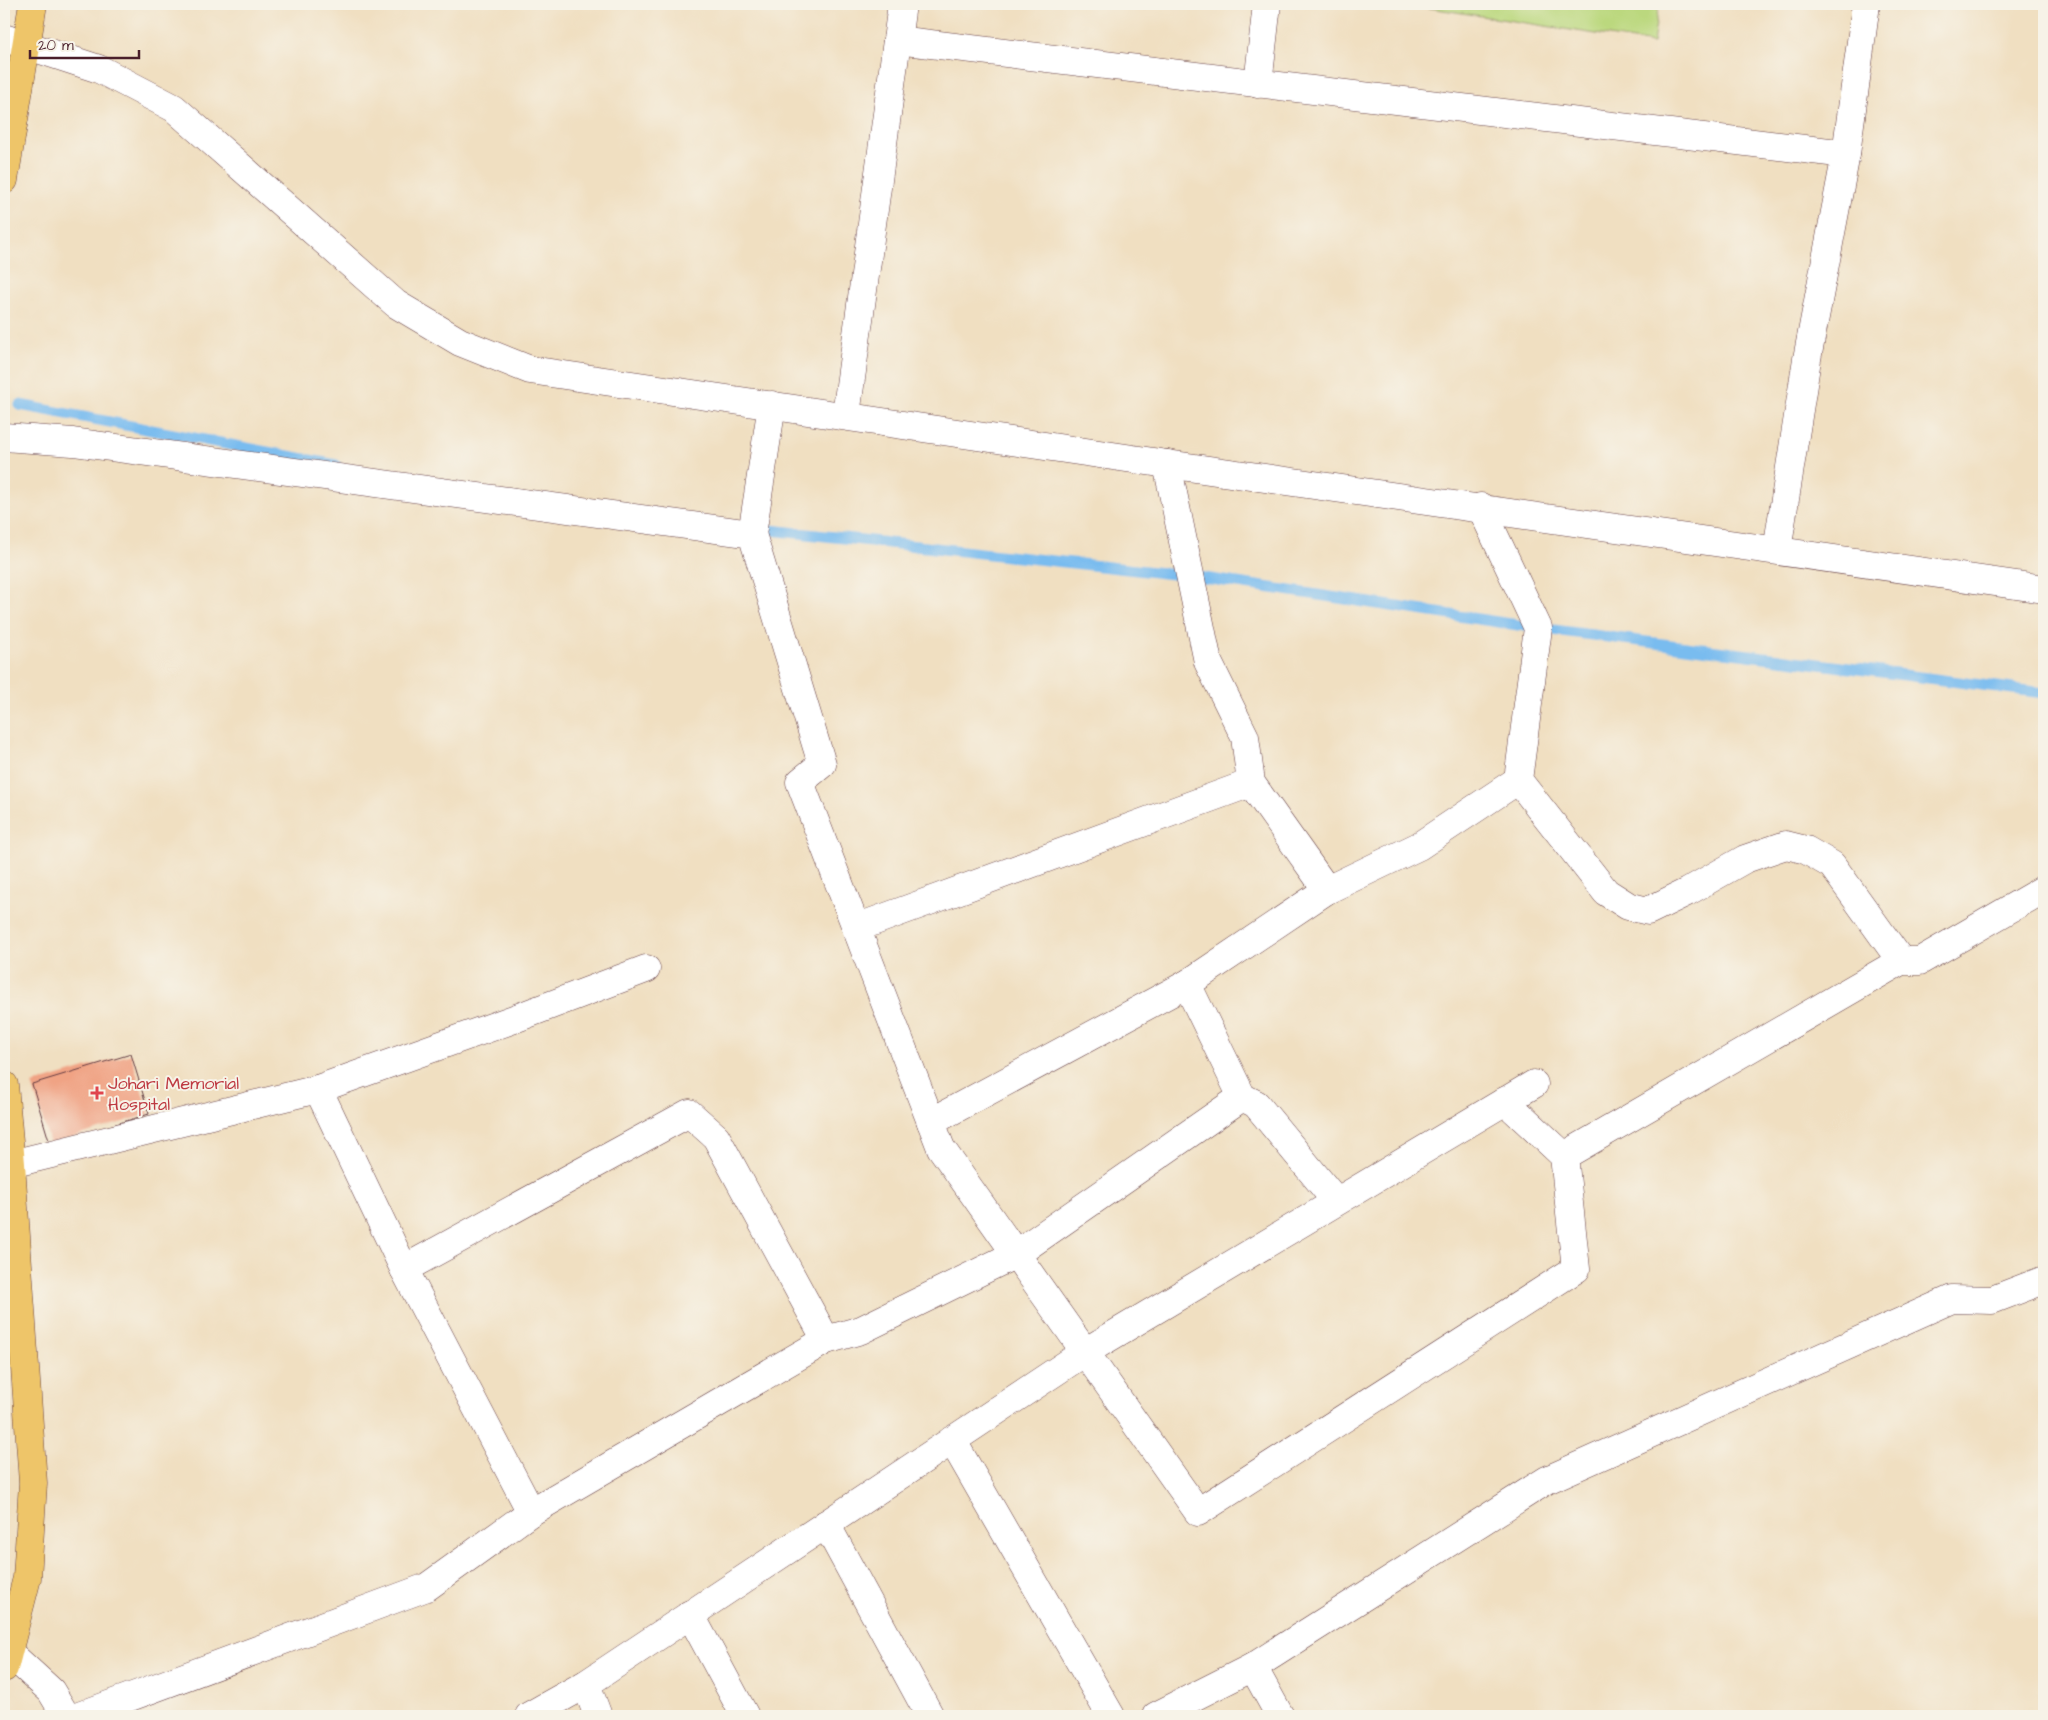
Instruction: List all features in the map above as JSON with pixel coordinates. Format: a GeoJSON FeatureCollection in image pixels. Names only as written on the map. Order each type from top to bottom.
{"type":"FeatureCollection","features":[{"type":"Feature","properties":{"kind":"main road"},"geometry":{"type":"LineString","coordinates":[[4,180],[15,42],[33,4]]}},
{"type":"Feature","properties":{"kind":"main road"},"geometry":{"type":"LineString","coordinates":[[4,1085],[33,1483],[27,1578],[6,1656]]}},
{"type":"Feature","properties":{"kind":"street"},"geometry":{"type":"LineString","coordinates":[[846,416],[902,4]]}},
{"type":"Feature","properties":{"kind":"street"},"geometry":{"type":"LineString","coordinates":[[1258,84],[1267,4]]}},
{"type":"Feature","properties":{"kind":"street"},"geometry":{"type":"LineString","coordinates":[[1777,550],[1808,359],[1846,154],[1866,4]]}},
{"type":"Feature","properties":{"kind":"street"},"geometry":{"type":"LineString","coordinates":[[897,40],[1846,154]]}},
{"type":"Feature","properties":{"kind":"street"},"geometry":{"type":"LineString","coordinates":[[15,42],[99,68],[174,108],[396,304],[460,342],[530,370],[1167,464],[1481,507],[2044,589]]}},
{"type":"Feature","properties":{"kind":"street"},"geometry":{"type":"LineString","coordinates":[[772,405],[752,534],[822,764],[800,782],[856,928],[941,1148],[1198,1512],[1576,1269],[1564,1156],[1506,1101]]}},
{"type":"Feature","properties":{"kind":"street"},"geometry":{"type":"LineString","coordinates":[[4,437],[73,442],[752,534]]}},
{"type":"Feature","properties":{"kind":"street"},"geometry":{"type":"LineString","coordinates":[[1167,464],[1208,662],[1246,737],[1252,783],[1327,890]]}},
{"type":"Feature","properties":{"kind":"street"},"geometry":{"type":"LineString","coordinates":[[1481,507],[1538,628],[1518,780],[1606,892],[1628,906],[1648,911],[1687,892],[1745,859],[1786,844],[1806,850],[1832,865],[1901,962]]}},
{"type":"Feature","properties":{"kind":"street"},"geometry":{"type":"LineString","coordinates":[[931,1122],[1187,984],[1327,890],[1419,846],[1518,780]]}},
{"type":"Feature","properties":{"kind":"street"},"geometry":{"type":"LineString","coordinates":[[856,928],[1252,783]]}},
{"type":"Feature","properties":{"kind":"street"},"geometry":{"type":"LineString","coordinates":[[1564,1156],[1901,962],[1920,961],[2044,889]]}},
{"type":"Feature","properties":{"kind":"street"},"geometry":{"type":"LineString","coordinates":[[11,1164],[318,1089],[646,969]]}},
{"type":"Feature","properties":{"kind":"street"},"geometry":{"type":"LineString","coordinates":[[1187,984],[1242,1097],[1256,1104],[1336,1201]]}},
{"type":"Feature","properties":{"kind":"street"},"geometry":{"type":"LineString","coordinates":[[529,1716],[586,1684],[1085,1352],[1534,1084]]}},
{"type":"Feature","properties":{"kind":"street"},"geometry":{"type":"LineString","coordinates":[[318,1089],[404,1269],[531,1512]]}},
{"type":"Feature","properties":{"kind":"street"},"geometry":{"type":"LineString","coordinates":[[79,1716],[427,1587],[531,1512],[826,1340],[861,1330],[1016,1254],[1242,1097]]}},
{"type":"Feature","properties":{"kind":"street"},"geometry":{"type":"LineString","coordinates":[[404,1269],[689,1113],[716,1137],[826,1340]]}},
{"type":"Feature","properties":{"kind":"street"},"geometry":{"type":"LineString","coordinates":[[1156,1716],[1253,1667],[1547,1480],[1952,1299],[1992,1300],[2044,1280]]}},
{"type":"Feature","properties":{"kind":"street"},"geometry":{"type":"LineString","coordinates":[[952,1440],[1111,1716]]}},
{"type":"Feature","properties":{"kind":"street"},"geometry":{"type":"LineString","coordinates":[[826,1524],[930,1716]]}},
{"type":"Feature","properties":{"kind":"street"},"geometry":{"type":"LineString","coordinates":[[690,1614],[745,1716]]}},
{"type":"Feature","properties":{"kind":"street"},"geometry":{"type":"LineString","coordinates":[[6,1656],[51,1691],[66,1716]]}},
{"type":"Feature","properties":{"kind":"street"},"geometry":{"type":"LineString","coordinates":[[1253,1667],[1280,1716]]}},
{"type":"Feature","properties":{"kind":"street"},"geometry":{"type":"LineString","coordinates":[[586,1684],[598,1716]]}},
{"type":"Feature","properties":{"kind":"green space"},"geometry":{"type":"Polygon","coordinates":[[[1405,4],[1659,4],[1653,43],[1405,4]]]}},
{"type":"Feature","properties":{"kind":"building"},"geometry":{"type":"Polygon","coordinates":[[[131,1054],[149,1114],[50,1144],[32,1084],[131,1054]]]}},
{"type":"Feature","properties":{"kind":"waterway"},"geometry":{"type":"LineString","coordinates":[[20,405],[336,465]]}},
{"type":"Feature","properties":{"kind":"waterway"},"geometry":{"type":"LineString","coordinates":[[752,528],[1191,576],[1538,628],[2044,693]]}},
{"type":"Feature","properties":{"kind":"place","name":"Johari Memorial Hospital"},"geometry":{"type":"Point","coordinates":[97,1093]}}]}
